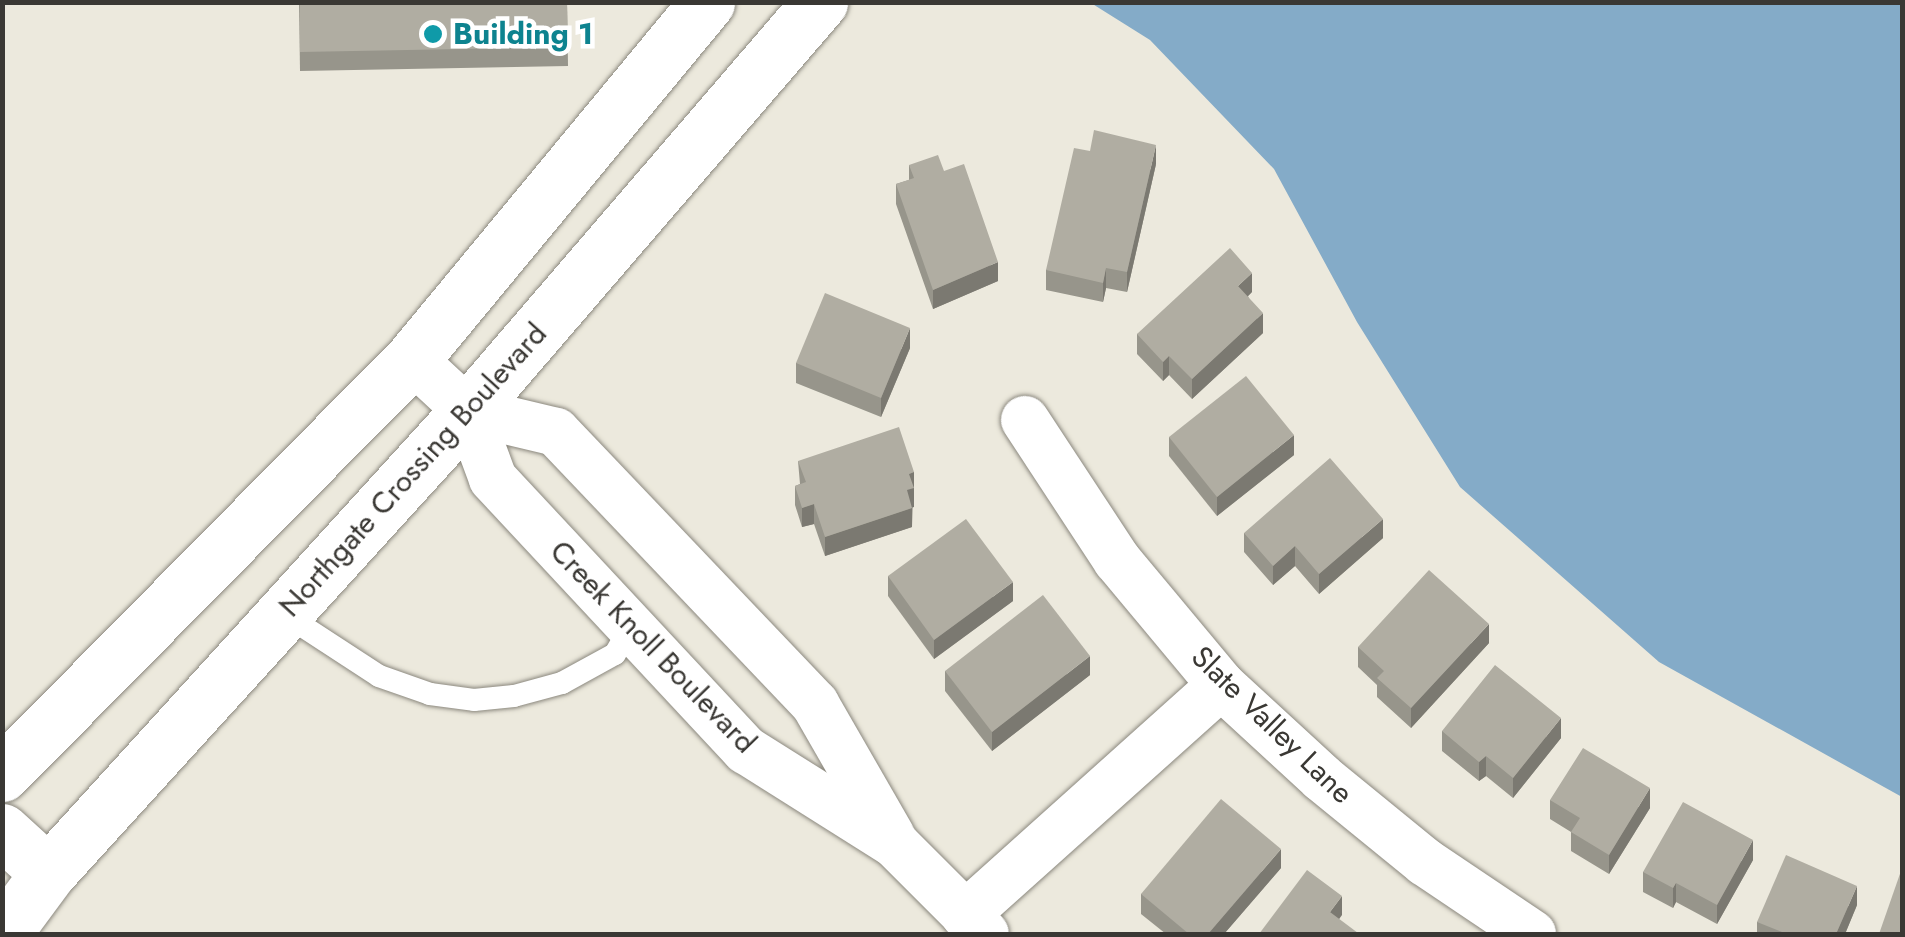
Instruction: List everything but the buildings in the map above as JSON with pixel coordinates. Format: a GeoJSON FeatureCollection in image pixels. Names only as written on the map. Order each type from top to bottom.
{"type":"FeatureCollection","features":[{"type":"Feature","properties":{"kind":"street"},"geometry":{"type":"LineString","coordinates":[[2,774],[412,359],[707,2]]}},
{"type":"Feature","properties":{"kind":"street","name":"Northgate Crossing Boulevard"},"geometry":{"type":"LineString","coordinates":[[3,934],[48,873],[468,411],[820,2]]}},
{"type":"Feature","properties":{"kind":"street","name":"Creek Knoll Boulevard"},"geometry":{"type":"LineString","coordinates":[[412,359],[468,411],[493,479],[746,750],[895,844],[975,925]]}},
{"type":"Feature","properties":{"kind":"street"},"geometry":{"type":"LineString","coordinates":[[468,411],[556,432],[814,704],[895,844]]}},
{"type":"Feature","properties":{"kind":"street","name":"Slate Valley Lane"},"geometry":{"type":"LineString","coordinates":[[1025,420],[1117,560],[1221,684],[1322,778],[1424,862],[1532,934]]}},
{"type":"Feature","properties":{"kind":"street"},"geometry":{"type":"LineString","coordinates":[[975,925],[1221,684]]}},
{"type":"Feature","properties":{"kind":"street"},"geometry":{"type":"LineString","coordinates":[[2,830],[48,873]]}},
{"type":"Feature","properties":{"kind":"lane"},"geometry":{"type":"LineString","coordinates":[[284,614],[378,676],[430,694],[474,700],[514,696],[562,683],[615,654],[631,626]]}},
{"type":"Feature","properties":{"kind":"water"},"geometry":{"type":"Polygon","coordinates":[[[1091,3],[1902,3],[1902,797],[1659,662],[1460,487],[1357,322],[1274,169],[1150,40],[1091,3]]]}},
{"type":"Feature","properties":{"kind":"place","name":"Building 1"},"geometry":{"type":"Point","coordinates":[433,34]}}]}
